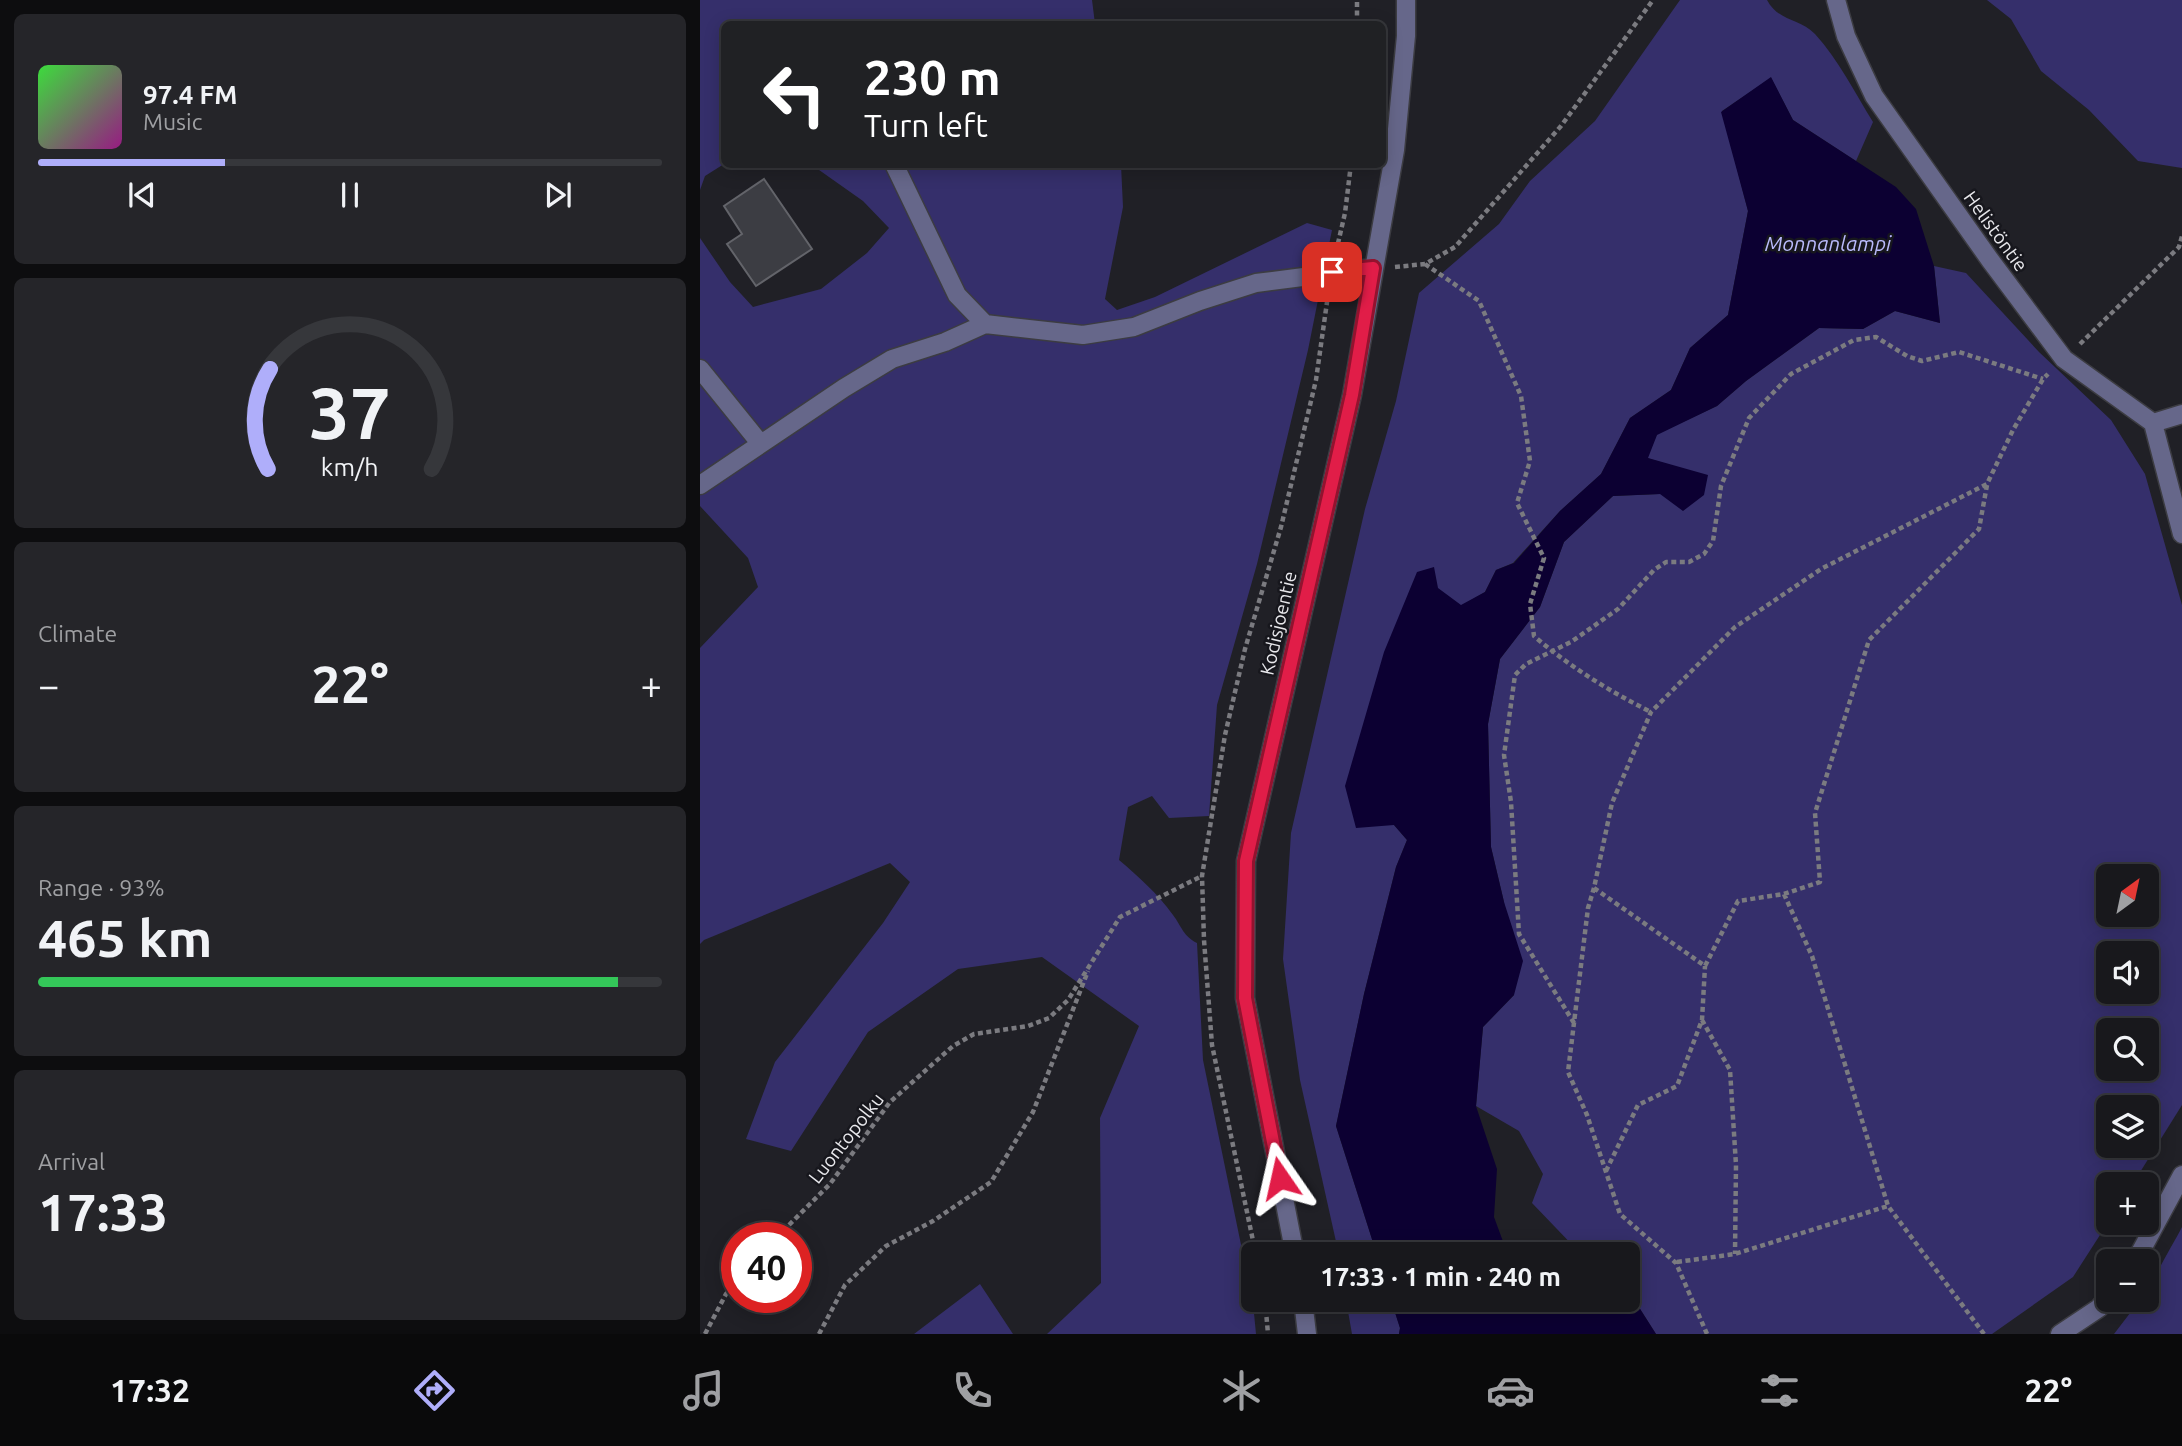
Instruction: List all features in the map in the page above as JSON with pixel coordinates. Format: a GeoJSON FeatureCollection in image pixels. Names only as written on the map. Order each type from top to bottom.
{"type":"FeatureCollection","features":[{"type":"Feature","properties":{"kind":"street","name":"Kodisjoentie"},"geometry":{"type":"LineString","coordinates":[[1292,1242],[1245,998],[1246,861],[1352,395],[1395,150],[1406,36],[1406,0]]}},
{"type":"Feature","properties":{"kind":"street","name":"Helistöntie"},"geometry":{"type":"LineString","coordinates":[[1836,0],[1846,36],[1874,96],[2064,359],[2153,423]]}},
{"type":"Feature","properties":{"kind":"street"},"geometry":{"type":"LineString","coordinates":[[896,168],[957,295],[985,324]]}},
{"type":"Feature","properties":{"kind":"street"},"geometry":{"type":"LineString","coordinates":[[700,485],[760,443],[892,359],[945,342],[985,324],[1083,335],[1134,327],[1256,283],[1373,268]]}},
{"type":"Feature","properties":{"kind":"street"},"geometry":{"type":"LineString","coordinates":[[700,369],[760,443]]}},
{"type":"Feature","properties":{"kind":"street"},"geometry":{"type":"LineString","coordinates":[[2182,414],[2153,423],[2182,534]]}},
{"type":"Feature","properties":{"kind":"street"},"geometry":{"type":"LineString","coordinates":[[2142,1249],[2182,1175]]}},
{"type":"Feature","properties":{"kind":"street"},"geometry":{"type":"LineString","coordinates":[[2060,1334],[2096,1310]]}},
{"type":"Feature","properties":{"kind":"street"},"geometry":{"type":"LineString","coordinates":[[1304,1312],[1307,1334]]}},
{"type":"Feature","properties":{"kind":"path"},"geometry":{"type":"LineString","coordinates":[[1357,0],[1357,21]]}},
{"type":"Feature","properties":{"kind":"path"},"geometry":{"type":"LineString","coordinates":[[1373,268],[1425,264],[1455,247],[1560,126],[1653,0]]}},
{"type":"Feature","properties":{"kind":"path"},"geometry":{"type":"LineString","coordinates":[[1253,1242],[1212,1045],[1202,876],[1225,735],[1245,649],[1281,527],[1315,380],[1351,168]]}},
{"type":"Feature","properties":{"kind":"path"},"geometry":{"type":"LineString","coordinates":[[1606,1171],[1637,1105],[1677,1086],[1702,1020],[1705,966],[1738,901],[1784,894],[1820,882],[1815,813],[1869,640],[1979,529],[1987,484],[2013,430],[2043,379],[2179,247],[2182,236]]}},
{"type":"Feature","properties":{"kind":"path"},"geometry":{"type":"LineString","coordinates":[[1425,264],[1479,301],[1521,397],[1530,461],[1517,503],[1544,558],[1530,604],[1534,636],[1606,689],[1651,712]]}},
{"type":"Feature","properties":{"kind":"path"},"geometry":{"type":"LineString","coordinates":[[1574,1023],[1519,934],[1511,802],[1504,755],[1515,675],[1526,664],[1571,642],[1618,610],[1654,570],[1666,562],[1689,562],[1704,554],[1713,541],[1721,485],[1749,418],[1791,374],[1854,340],[1876,337],[1907,356],[1922,360],[1959,352],[2043,379]]}},
{"type":"Feature","properties":{"kind":"path"},"geometry":{"type":"LineString","coordinates":[[1707,1334],[1676,1263],[1620,1213],[1587,1115],[1569,1072],[1588,908],[1612,803],[1651,712],[1735,627],[1821,569],[1987,484]]}},
{"type":"Feature","properties":{"kind":"path","name":"Luontopolku"},"geometry":{"type":"LineString","coordinates":[[792,1222],[830,1184],[890,1102],[944,1054],[974,1034],[1028,1026],[1049,1018],[1068,1000],[1120,917],[1202,876]]}},
{"type":"Feature","properties":{"kind":"path"},"geometry":{"type":"LineString","coordinates":[[1594,888],[1705,966]]}},
{"type":"Feature","properties":{"kind":"path"},"geometry":{"type":"LineString","coordinates":[[1784,894],[1812,956],[1888,1206],[1984,1334]]}},
{"type":"Feature","properties":{"kind":"path"},"geometry":{"type":"LineString","coordinates":[[819,1334],[845,1285],[886,1246],[933,1221],[990,1182],[1034,1112],[1091,963]]}},
{"type":"Feature","properties":{"kind":"path"},"geometry":{"type":"LineString","coordinates":[[1702,1020],[1730,1070],[1736,1166],[1735,1254]]}},
{"type":"Feature","properties":{"kind":"path"},"geometry":{"type":"LineString","coordinates":[[1676,1263],[1735,1254],[1888,1206]]}},
{"type":"Feature","properties":{"kind":"path"},"geometry":{"type":"LineString","coordinates":[[705,1334],[721,1304]]}},
{"type":"Feature","properties":{"kind":"path"},"geometry":{"type":"LineString","coordinates":[[1266,1312],[1268,1334]]}},
{"type":"Feature","properties":{"kind":"shaded area"},"geometry":{"type":"Polygon","coordinates":[[[700,0],[1092,0],[1095,21],[721,21],[721,166],[705,176],[700,190],[700,0]]]}},
{"type":"Feature","properties":{"kind":"shaded area"},"geometry":{"type":"Polygon","coordinates":[[[1680,0],[1767,0],[1777,12],[1815,34],[1839,65],[1873,122],[1856,161],[1793,120],[1771,78],[1722,111],[1748,211],[1728,315],[1690,348],[1671,390],[1630,418],[1601,474],[1560,511],[1513,563],[1496,570],[1485,592],[1461,606],[1437,588],[1394,825],[1407,840],[1396,867],[1364,994],[1336,1126],[1373,1242],[1336,1242],[1300,1080],[1283,959],[1291,833],[1365,509],[1396,401],[1419,293],[1499,224],[1530,181],[1595,121],[1680,0]]]}},
{"type":"Feature","properties":{"kind":"shaded area"},"geometry":{"type":"Polygon","coordinates":[[[1987,0],[2182,0],[2182,168],[2138,161],[2089,110],[2041,71],[2011,19],[1987,0]]]}},
{"type":"Feature","properties":{"kind":"shaded area"},"geometry":{"type":"Polygon","coordinates":[[[816,168],[1121,168],[1123,207],[1105,299],[1117,310],[1155,297],[1307,223],[1332,230],[1308,350],[1257,564],[1217,705],[1209,816],[1169,818],[1152,796],[1128,807],[1119,860],[1154,893],[1186,934],[1197,943],[1203,1060],[1241,1245],[1241,1312],[1254,1312],[1256,1334],[1047,1334],[1101,1283],[1100,1118],[1139,1026],[1042,957],[958,969],[868,1032],[791,1151],[746,1139],[775,1062],[883,923],[910,882],[890,863],[704,940],[700,944],[700,648],[758,587],[748,558],[700,506],[700,238],[730,282],[753,307],[821,289],[867,253],[889,228],[863,201],[816,168]]]}},
{"type":"Feature","properties":{"kind":"shaded area"},"geometry":{"type":"Polygon","coordinates":[[[1934,266],[1966,273],[2039,352],[2111,420],[2145,474],[2182,605],[2182,1105],[2159,1142],[2159,1095],[2096,1095],[2096,1158],[2149,1158],[2140,1172],[2096,1172],[2096,1235],[2100,1235],[2073,1277],[1992,1334],[1656,1334],[1640,1309],[1640,1242],[1569,1242],[1532,1203],[1543,1174],[1519,1131],[1476,1106],[1483,1027],[1514,995],[1504,902],[1491,847],[1488,724],[1500,659],[1540,607],[1564,542],[1613,496],[1660,494],[1670,465],[1647,458],[1657,434],[1717,406],[1746,381],[1819,328],[1863,329],[1895,311],[1940,323],[1934,266]]]}},
{"type":"Feature","properties":{"kind":"shaded area"},"geometry":{"type":"Polygon","coordinates":[[[2182,1227],[2182,1334],[2114,1334],[2131,1312],[2159,1312],[2159,1269],[2182,1227]]]}},
{"type":"Feature","properties":{"kind":"shaded area"},"geometry":{"type":"Polygon","coordinates":[[[980,1284],[1013,1334],[914,1334],[980,1284]]]}},
{"type":"Feature","properties":{"kind":"shaded area"},"geometry":{"type":"Polygon","coordinates":[[[1348,1312],[1395,1312],[1400,1328],[1399,1334],[1352,1334],[1348,1312]]]}},
{"type":"Feature","properties":{"kind":"water","name":"Monnanlampi"},"geometry":{"type":"Polygon","coordinates":[[[1771,77],[1793,120],[1896,187],[1916,209],[1934,266],[1940,323],[1895,311],[1863,329],[1819,328],[1746,381],[1717,406],[1657,435],[1648,458],[1708,475],[1704,495],[1683,511],[1660,494],[1613,496],[1564,542],[1540,607],[1500,659],[1488,724],[1491,847],[1504,902],[1523,961],[1514,995],[1483,1027],[1476,1106],[1497,1169],[1494,1217],[1503,1242],[1373,1242],[1336,1126],[1364,994],[1396,867],[1407,840],[1394,825],[1356,828],[1345,786],[1384,652],[1417,572],[1434,567],[1438,588],[1461,605],[1485,592],[1496,570],[1514,563],[1560,511],[1601,474],[1630,418],[1671,390],[1690,348],[1728,315],[1748,211],[1721,112],[1771,77]]]}},
{"type":"Feature","properties":{"kind":"water"},"geometry":{"type":"Polygon","coordinates":[[[1640,1309],[1656,1334],[1399,1334],[1395,1312],[1640,1312],[1640,1309]]]}},
{"type":"Feature","properties":{"kind":"building"},"geometry":{"type":"Polygon","coordinates":[[[764,179],[812,249],[756,286],[727,244],[742,234],[724,206],[764,179]]]}},
{"type":"Feature","properties":{"kind":"route"},"geometry":{"type":"LineString","coordinates":[[1280,1178],[1245,998],[1246,861],[1352,395],[1373,268],[1332,272]]}}]}
